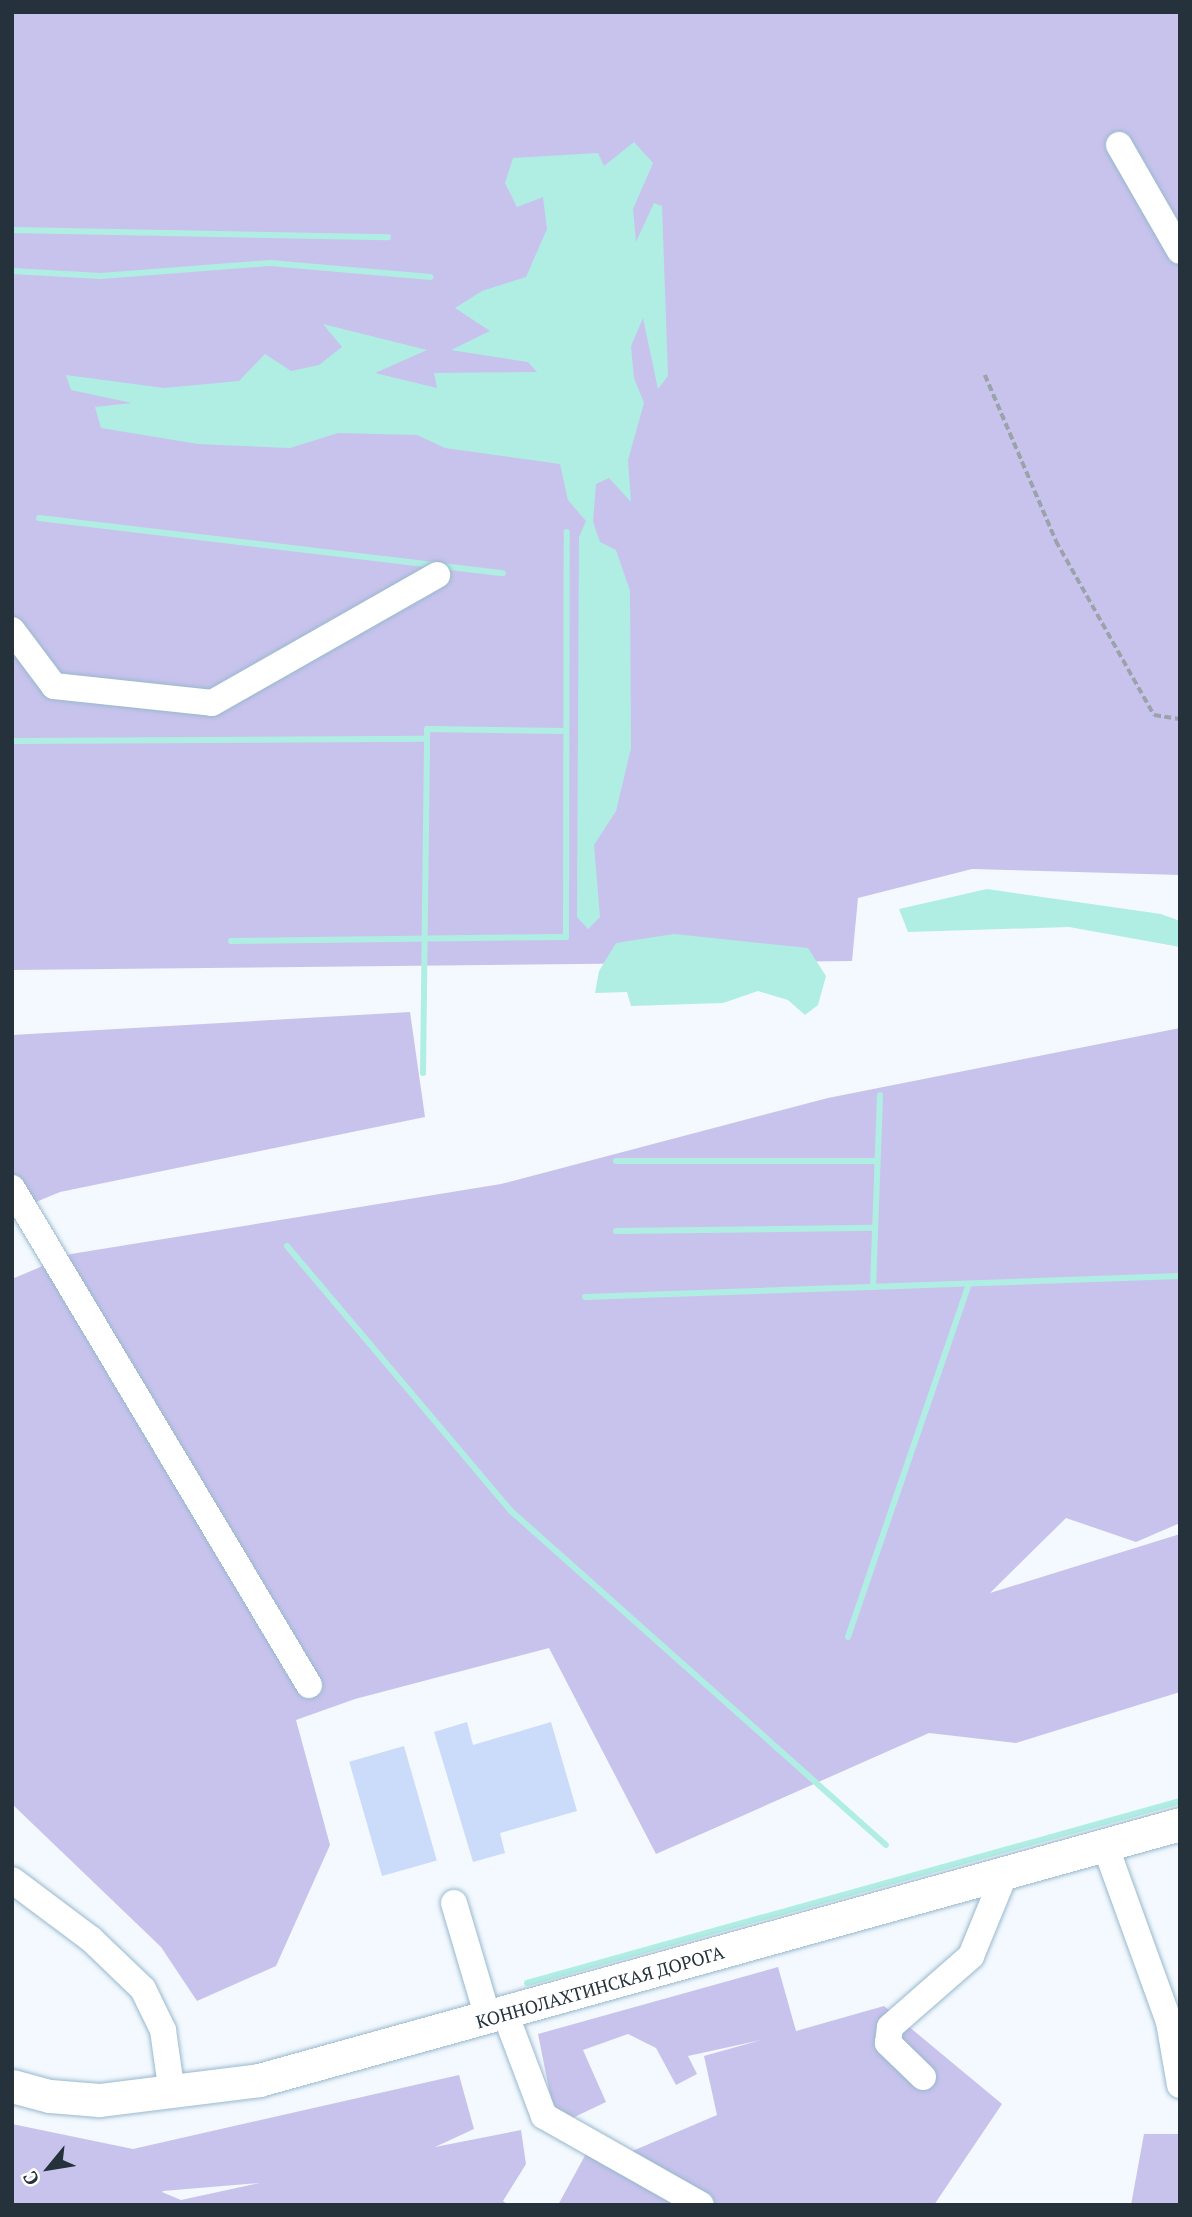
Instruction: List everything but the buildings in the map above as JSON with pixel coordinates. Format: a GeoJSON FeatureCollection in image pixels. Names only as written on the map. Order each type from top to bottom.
{"type":"FeatureCollection","features":[{"type":"Feature","properties":{"kind":"main road","name":"КОННОЛАХТИНСКАЯ ДОРОГА"},"geometry":{"type":"LineString","coordinates":[[12,2086],[50,2096],[99,2100],[172,2094],[259,2080],[1180,1824]]}},
{"type":"Feature","properties":{"kind":"street"},"geometry":{"type":"LineString","coordinates":[[1119,145],[1180,251]]}},
{"type":"Feature","properties":{"kind":"street"},"geometry":{"type":"LineString","coordinates":[[12,630],[54,686],[212,703],[438,575]]}},
{"type":"Feature","properties":{"kind":"street"},"geometry":{"type":"LineString","coordinates":[[12,1188],[309,1685]]}},
{"type":"Feature","properties":{"kind":"street"},"geometry":{"type":"LineString","coordinates":[[1105,1845],[1169,2022],[1180,2085]]}},
{"type":"Feature","properties":{"kind":"street"},"geometry":{"type":"LineString","coordinates":[[923,2077],[888,2043],[890,2027],[971,1956],[1005,1873]]}},
{"type":"Feature","properties":{"kind":"street"},"geometry":{"type":"LineString","coordinates":[[12,1880],[91,1939],[143,1989],[163,2030],[172,2094]]}},
{"type":"Feature","properties":{"kind":"street"},"geometry":{"type":"LineString","coordinates":[[454,1903],[497,2016],[544,2116],[701,2205]]}},
{"type":"Feature","properties":{"kind":"path"},"geometry":{"type":"LineString","coordinates":[[985,375],[1056,541],[1154,715],[1180,719]]}},
{"type":"Feature","properties":{"kind":"shaded area"},"geometry":{"type":"Polygon","coordinates":[[[12,12],[1180,12],[1180,875],[972,869],[858,898],[852,961],[12,970],[12,12]]]}},
{"type":"Feature","properties":{"kind":"shaded area"},"geometry":{"type":"Polygon","coordinates":[[[634,142],[653,163],[633,209],[636,242],[654,203],[662,206],[668,376],[658,389],[643,318],[631,346],[634,378],[644,403],[628,460],[631,502],[609,478],[596,484],[593,522],[600,542],[616,550],[630,591],[631,748],[616,811],[594,845],[600,917],[588,929],[577,917],[579,537],[586,521],[568,500],[560,464],[445,448],[417,435],[338,433],[290,448],[198,444],[101,428],[95,407],[132,403],[71,390],[66,375],[164,388],[239,381],[265,354],[291,371],[319,365],[342,347],[323,324],[427,350],[375,373],[437,388],[434,373],[537,372],[528,362],[451,350],[490,331],[455,308],[482,291],[526,277],[547,229],[543,197],[517,207],[505,183],[513,158],[598,153],[604,166],[634,142]]]}},
{"type":"Feature","properties":{"kind":"shaded area"},"geometry":{"type":"Polygon","coordinates":[[[987,889],[1161,914],[1180,921],[1180,947],[1069,927],[908,932],[899,909],[987,889]]]}},
{"type":"Feature","properties":{"kind":"shaded area"},"geometry":{"type":"Polygon","coordinates":[[[674,934],[808,948],[826,976],[818,1005],[805,1015],[788,1000],[758,991],[723,1003],[631,1006],[627,992],[595,993],[599,971],[616,943],[674,934]]]}},
{"type":"Feature","properties":{"kind":"shaded area"},"geometry":{"type":"Polygon","coordinates":[[[410,1012],[425,1117],[60,1192],[12,1212],[12,1035],[410,1012]]]}},
{"type":"Feature","properties":{"kind":"shaded area"},"geometry":{"type":"Polygon","coordinates":[[[1180,1028],[1180,1523],[1136,1542],[1066,1518],[990,1593],[1180,1534],[1180,1692],[1016,1743],[929,1733],[656,1854],[549,1648],[355,1699],[296,1720],[330,1845],[276,1966],[197,2001],[161,1947],[12,1804],[12,1279],[71,1254],[501,1184],[828,1098],[1180,1028]]]}},
{"type":"Feature","properties":{"kind":"shaded area"},"geometry":{"type":"Polygon","coordinates":[[[778,1967],[796,2031],[884,2006],[1002,2104],[934,2205],[558,2205],[588,2150],[609,2161],[717,2115],[704,2056],[761,2040],[688,2056],[697,2074],[676,2085],[656,2048],[628,2034],[583,2050],[606,2102],[564,2122],[551,2099],[538,2034],[778,1967]]]}},
{"type":"Feature","properties":{"kind":"shaded area"},"geometry":{"type":"Polygon","coordinates":[[[459,2075],[474,2129],[435,2147],[521,2130],[526,2164],[503,2201],[508,2205],[12,2205],[12,2124],[133,2149],[459,2075]],[[260,2183],[162,2192],[181,2200],[260,2183]]]}},
{"type":"Feature","properties":{"kind":"shaded area"},"geometry":{"type":"Polygon","coordinates":[[[1144,2134],[1180,2134],[1180,2205],[1131,2205],[1144,2134]]]}},
{"type":"Feature","properties":{"kind":"waterway"},"geometry":{"type":"LineString","coordinates":[[12,230],[388,237]]}},
{"type":"Feature","properties":{"kind":"waterway"},"geometry":{"type":"LineString","coordinates":[[12,271],[101,276],[270,263],[430,277]]}},
{"type":"Feature","properties":{"kind":"waterway"},"geometry":{"type":"LineString","coordinates":[[39,518],[503,573]]}},
{"type":"Feature","properties":{"kind":"waterway"},"geometry":{"type":"LineString","coordinates":[[231,941],[566,937],[567,532]]}},
{"type":"Feature","properties":{"kind":"waterway"},"geometry":{"type":"LineString","coordinates":[[423,1073],[427,729],[565,731]]}},
{"type":"Feature","properties":{"kind":"waterway"},"geometry":{"type":"LineString","coordinates":[[12,741],[427,739]]}},
{"type":"Feature","properties":{"kind":"waterway"},"geometry":{"type":"LineString","coordinates":[[873,1287],[880,1095]]}},
{"type":"Feature","properties":{"kind":"waterway"},"geometry":{"type":"LineString","coordinates":[[616,1161],[877,1161]]}},
{"type":"Feature","properties":{"kind":"waterway"},"geometry":{"type":"LineString","coordinates":[[616,1231],[875,1228]]}},
{"type":"Feature","properties":{"kind":"waterway"},"geometry":{"type":"LineString","coordinates":[[287,1246],[511,1511],[886,1845]]}},
{"type":"Feature","properties":{"kind":"waterway"},"geometry":{"type":"LineString","coordinates":[[585,1297],[1180,1276]]}},
{"type":"Feature","properties":{"kind":"waterway"},"geometry":{"type":"LineString","coordinates":[[848,1637],[969,1284]]}},
{"type":"Feature","properties":{"kind":"waterway"},"geometry":{"type":"LineString","coordinates":[[527,1983],[1180,1801]]}}]}
